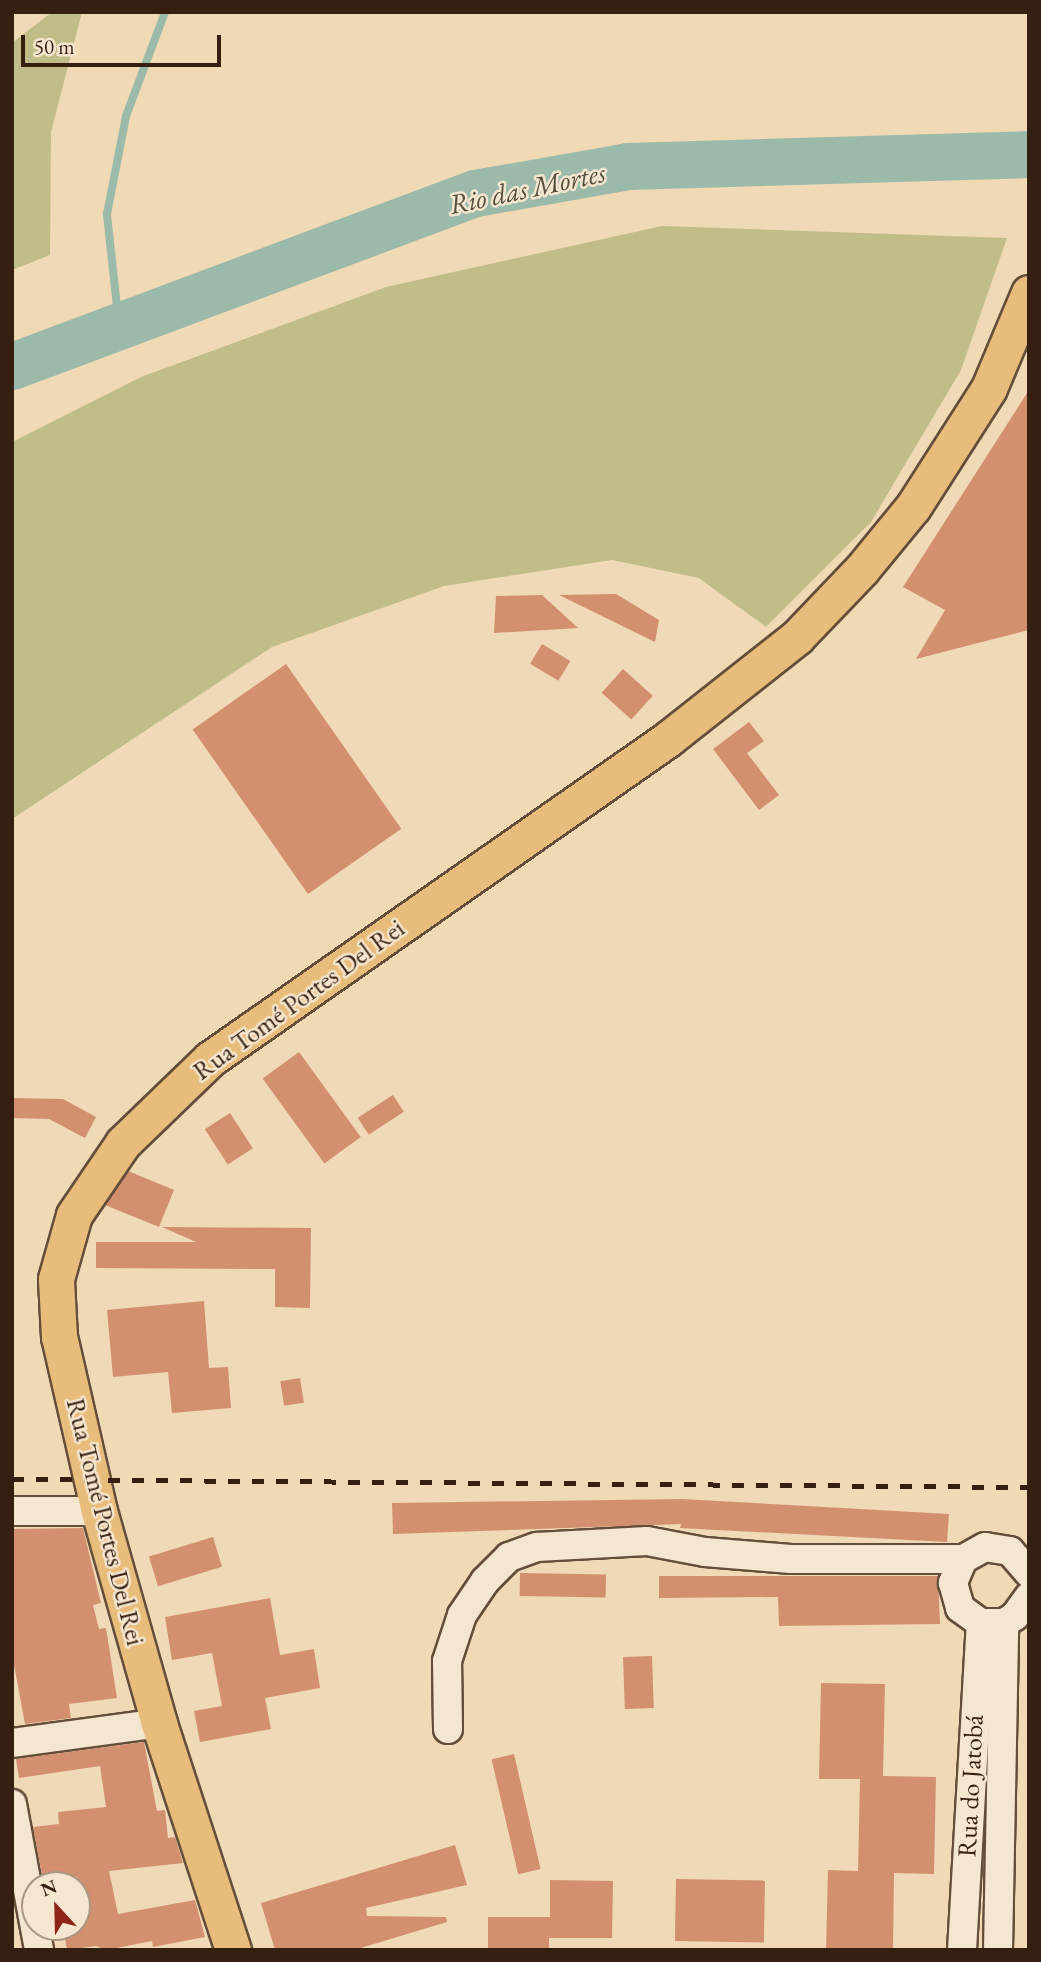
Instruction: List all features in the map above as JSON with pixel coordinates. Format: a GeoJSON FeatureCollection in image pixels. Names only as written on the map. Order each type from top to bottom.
{"type":"FeatureCollection","features":[{"type":"Feature","properties":{"kind":"main road","name":"Rua Tomé Portes Del Rei"},"geometry":{"type":"LineString","coordinates":[[233,1950],[159,1723],[99,1511],[60,1337],[55,1279],[74,1215],[123,1143],[210,1059],[668,739],[797,637],[862,569],[913,507],[989,388],[1029,293]]}},
{"type":"Feature","properties":{"kind":"street"},"geometry":{"type":"LineString","coordinates":[[12,1510],[99,1511]]}},
{"type":"Feature","properties":{"kind":"street"},"geometry":{"type":"LineString","coordinates":[[448,1729],[447,1661],[462,1615],[509,1557],[537,1547],[647,1541],[705,1552],[791,1559],[963,1559]]}},
{"type":"Feature","properties":{"kind":"street"},"geometry":{"type":"LineString","coordinates":[[1029,1573],[1021,1559],[998,1547],[973,1551],[963,1559],[956,1570],[954,1596],[960,1608],[992,1623],[1015,1616],[1029,1597]]}},
{"type":"Feature","properties":{"kind":"street","name":"Rua do Jatobá"},"geometry":{"type":"LineString","coordinates":[[962,1950],[992,1623]]}},
{"type":"Feature","properties":{"kind":"street","name":"Rua do Jatobá"},"geometry":{"type":"LineString","coordinates":[[992,1623],[998,1950]]}},
{"type":"Feature","properties":{"kind":"street"},"geometry":{"type":"LineString","coordinates":[[12,1743],[159,1723]]}},
{"type":"Feature","properties":{"kind":"street"},"geometry":{"type":"LineString","coordinates":[[12,1804],[38,1950]]}},
{"type":"Feature","properties":{"kind":"shaded area"},"geometry":{"type":"Polygon","coordinates":[[[52,12],[82,12],[51,132],[50,255],[12,270],[12,43],[52,12]]]}},
{"type":"Feature","properties":{"kind":"shaded area"},"geometry":{"type":"Polygon","coordinates":[[[662,226],[1007,238],[961,370],[871,522],[766,627],[699,578],[612,560],[444,586],[272,647],[12,819],[12,442],[141,377],[386,287],[662,226]]]}},
{"type":"Feature","properties":{"kind":"building"},"geometry":{"type":"Polygon","coordinates":[[[1029,390],[1029,630],[916,659],[945,610],[903,587],[1029,390]]]}},
{"type":"Feature","properties":{"kind":"building"},"geometry":{"type":"Polygon","coordinates":[[[616,594],[659,620],[655,642],[559,595],[616,594]]]}},
{"type":"Feature","properties":{"kind":"building"},"geometry":{"type":"Polygon","coordinates":[[[542,595],[578,628],[494,633],[496,596],[542,595]]]}},
{"type":"Feature","properties":{"kind":"building"},"geometry":{"type":"Polygon","coordinates":[[[542,644],[570,661],[558,681],[530,664],[542,644]]]}},
{"type":"Feature","properties":{"kind":"building"},"geometry":{"type":"Polygon","coordinates":[[[286,664],[401,829],[308,894],[193,729],[286,664]]]}},
{"type":"Feature","properties":{"kind":"building"},"geometry":{"type":"Polygon","coordinates":[[[623,669],[653,696],[631,720],[602,693],[623,669]]]}},
{"type":"Feature","properties":{"kind":"building"},"geometry":{"type":"Polygon","coordinates":[[[749,722],[764,741],[747,753],[779,795],[759,810],[713,749],[749,722]]]}},
{"type":"Feature","properties":{"kind":"building"},"geometry":{"type":"Polygon","coordinates":[[[299,1052],[361,1137],[324,1163],[263,1078],[299,1052]]]}},
{"type":"Feature","properties":{"kind":"building"},"geometry":{"type":"Polygon","coordinates":[[[393,1095],[404,1112],[369,1135],[358,1118],[393,1095]]]}},
{"type":"Feature","properties":{"kind":"building"},"geometry":{"type":"Polygon","coordinates":[[[12,1098],[63,1099],[96,1117],[85,1138],[49,1119],[12,1118],[12,1098]]]}},
{"type":"Feature","properties":{"kind":"building"},"geometry":{"type":"Polygon","coordinates":[[[230,1113],[253,1148],[228,1165],[205,1129],[230,1113]]]}},
{"type":"Feature","properties":{"kind":"building"},"geometry":{"type":"Polygon","coordinates":[[[128,1171],[174,1190],[159,1227],[105,1205],[128,1171]]]}},
{"type":"Feature","properties":{"kind":"building"},"geometry":{"type":"Polygon","coordinates":[[[162,1227],[311,1228],[310,1308],[275,1307],[275,1269],[96,1268],[96,1242],[196,1242],[162,1227]]]}},
{"type":"Feature","properties":{"kind":"building"},"geometry":{"type":"Polygon","coordinates":[[[204,1301],[209,1368],[228,1367],[231,1408],[172,1413],[168,1372],[113,1377],[107,1310],[204,1301]]]}},
{"type":"Feature","properties":{"kind":"building"},"geometry":{"type":"Polygon","coordinates":[[[300,1378],[304,1403],[284,1406],[280,1381],[300,1378]]]}},
{"type":"Feature","properties":{"kind":"building"},"geometry":{"type":"Polygon","coordinates":[[[682,1499],[949,1514],[947,1542],[680,1528],[681,1524],[393,1534],[392,1503],[682,1499]]]}},
{"type":"Feature","properties":{"kind":"building"},"geometry":{"type":"Polygon","coordinates":[[[83,1528],[101,1603],[93,1605],[99,1629],[106,1628],[117,1698],[69,1704],[71,1718],[25,1724],[12,1654],[12,1529],[83,1528]]]}},
{"type":"Feature","properties":{"kind":"building"},"geometry":{"type":"Polygon","coordinates":[[[213,1537],[222,1567],[158,1586],[149,1557],[213,1537]]]}},
{"type":"Feature","properties":{"kind":"building"},"geometry":{"type":"Polygon","coordinates":[[[520,1573],[606,1575],[606,1597],[520,1596],[520,1573]]]}},
{"type":"Feature","properties":{"kind":"building"},"geometry":{"type":"Polygon","coordinates":[[[659,1576],[938,1576],[940,1624],[779,1626],[778,1597],[659,1598],[659,1576]]]}},
{"type":"Feature","properties":{"kind":"building"},"geometry":{"type":"Polygon","coordinates":[[[270,1598],[280,1655],[314,1649],[320,1688],[265,1698],[271,1729],[200,1742],[194,1711],[222,1706],[212,1653],[172,1660],[165,1617],[270,1598]]]}},
{"type":"Feature","properties":{"kind":"building"},"geometry":{"type":"Polygon","coordinates":[[[652,1656],[654,1708],[625,1709],[623,1657],[652,1656]]]}},
{"type":"Feature","properties":{"kind":"building"},"geometry":{"type":"Polygon","coordinates":[[[821,1683],[885,1684],[883,1776],[936,1777],[934,1874],[894,1873],[893,1950],[826,1950],[828,1870],[858,1871],[860,1779],[819,1779],[821,1683]]]}},
{"type":"Feature","properties":{"kind":"building"},"geometry":{"type":"Polygon","coordinates":[[[144,1742],[157,1811],[165,1810],[168,1838],[175,1837],[183,1863],[109,1871],[118,1914],[195,1900],[205,1937],[153,1947],[152,1941],[107,1950],[96,1946],[67,1950],[65,1941],[91,1941],[91,1871],[41,1871],[33,1827],[59,1824],[58,1812],[106,1807],[100,1766],[19,1778],[16,1759],[144,1742]]]}},
{"type":"Feature","properties":{"kind":"building"},"geometry":{"type":"Polygon","coordinates":[[[514,1754],[541,1869],[518,1874],[492,1759],[514,1754]]]}},
{"type":"Feature","properties":{"kind":"building"},"geometry":{"type":"Polygon","coordinates":[[[455,1845],[467,1885],[366,1908],[367,1916],[446,1917],[447,1922],[354,1950],[275,1950],[261,1903],[455,1845]]]}},
{"type":"Feature","properties":{"kind":"building"},"geometry":{"type":"Polygon","coordinates":[[[676,1879],[765,1881],[764,1943],[675,1941],[676,1879]]]}},
{"type":"Feature","properties":{"kind":"building"},"geometry":{"type":"Polygon","coordinates":[[[550,1880],[613,1881],[612,1938],[549,1938],[549,1950],[488,1950],[488,1917],[550,1917],[550,1880]]]}},
{"type":"Feature","properties":{"kind":"waterway"},"geometry":{"type":"LineString","coordinates":[[119,325],[107,214],[126,116],[165,12]]}},
{"type":"Feature","properties":{"kind":"waterway","name":"Rio das Mortes"},"geometry":{"type":"LineString","coordinates":[[12,366],[475,193],[628,166],[1029,154]]}},
{"type":"Feature","properties":{"kind":"railway"},"geometry":{"type":"LineString","coordinates":[[12,1479],[1029,1487]]}}]}
